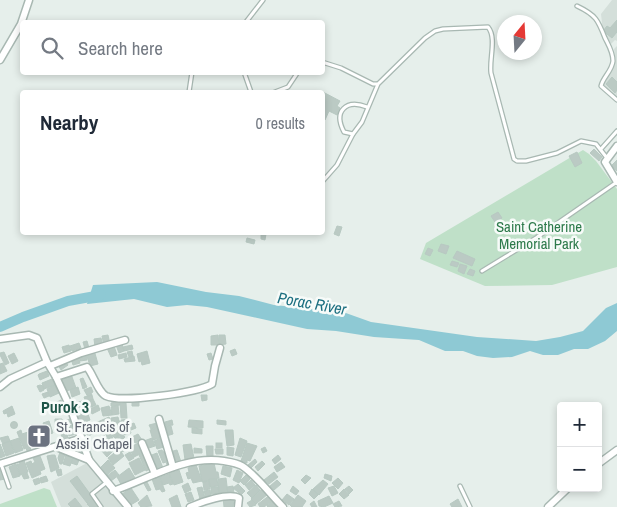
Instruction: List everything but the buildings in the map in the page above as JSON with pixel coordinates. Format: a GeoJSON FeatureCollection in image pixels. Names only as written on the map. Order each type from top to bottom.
{"type":"FeatureCollection","features":[{"type":"Feature","properties":{"kind":"street"},"geometry":{"type":"LineString","coordinates":[[22,20],[29,0]]}},
{"type":"Feature","properties":{"kind":"street"},"geometry":{"type":"LineString","coordinates":[[0,60],[20,24]]}},
{"type":"Feature","properties":{"kind":"street"},"geometry":{"type":"LineString","coordinates":[[617,146],[606,160],[617,182]]}},
{"type":"Feature","properties":{"kind":"street"},"geometry":{"type":"LineString","coordinates":[[0,339],[29,335],[37,338],[56,377],[82,438],[89,460],[128,507]]}},
{"type":"Feature","properties":{"kind":"street"},"geometry":{"type":"LineString","coordinates":[[0,387],[10,379],[49,364],[125,340]]}},
{"type":"Feature","properties":{"kind":"street"},"geometry":{"type":"LineString","coordinates":[[56,377],[87,367],[102,394],[108,397],[126,398],[168,395],[212,384],[220,348]]}},
{"type":"Feature","properties":{"kind":"street"},"geometry":{"type":"LineString","coordinates":[[159,419],[173,468]]}},
{"type":"Feature","properties":{"kind":"street"},"geometry":{"type":"LineString","coordinates":[[1,464],[82,438]]}},
{"type":"Feature","properties":{"kind":"street"},"geometry":{"type":"LineString","coordinates":[[142,442],[155,474]]}},
{"type":"Feature","properties":{"kind":"street"},"geometry":{"type":"LineString","coordinates":[[53,447],[64,448],[89,460]]}},
{"type":"Feature","properties":{"kind":"street"},"geometry":{"type":"LineString","coordinates":[[602,461],[617,450]]}},
{"type":"Feature","properties":{"kind":"street"},"geometry":{"type":"LineString","coordinates":[[113,491],[155,474],[204,460],[233,463],[242,466],[283,507]]}},
{"type":"Feature","properties":{"kind":"street"},"geometry":{"type":"LineString","coordinates":[[548,507],[564,492]]}},
{"type":"Feature","properties":{"kind":"street"},"geometry":{"type":"LineString","coordinates":[[190,507],[234,495],[239,498],[238,507]]}},
{"type":"Feature","properties":{"kind":"lane"},"geometry":{"type":"LineString","coordinates":[[248,20],[263,0]]}},
{"type":"Feature","properties":{"kind":"lane"},"geometry":{"type":"LineString","coordinates":[[577,6],[592,15],[601,24],[613,60],[611,68],[602,81],[601,86],[617,100]]}},
{"type":"Feature","properties":{"kind":"lane"},"geometry":{"type":"LineString","coordinates":[[325,178],[336,165],[362,122],[378,84],[425,38],[435,31],[442,29],[488,27],[491,32],[491,73],[514,159],[526,161],[557,153],[581,141],[596,144],[601,149],[606,160]]}},
{"type":"Feature","properties":{"kind":"lane"},"geometry":{"type":"LineString","coordinates":[[325,63],[341,68],[373,84],[378,84]]}},
{"type":"Feature","properties":{"kind":"lane"},"geometry":{"type":"LineString","coordinates":[[189,90],[192,75]]}},
{"type":"Feature","properties":{"kind":"lane"},"geometry":{"type":"LineString","coordinates":[[245,75],[249,90]]}},
{"type":"Feature","properties":{"kind":"lane"},"geometry":{"type":"LineString","coordinates":[[280,90],[288,87],[296,75]]}},
{"type":"Feature","properties":{"kind":"lane"},"geometry":{"type":"LineString","coordinates":[[353,134],[344,132],[339,121],[343,108],[357,103],[367,107]]}},
{"type":"Feature","properties":{"kind":"lane"},"geometry":{"type":"LineString","coordinates":[[601,149],[617,131]]}},
{"type":"Feature","properties":{"kind":"lane"},"geometry":{"type":"LineString","coordinates":[[482,271],[536,238],[617,182]]}},
{"type":"Feature","properties":{"kind":"lane"},"geometry":{"type":"LineString","coordinates":[[1,464],[9,487]]}},
{"type":"Feature","properties":{"kind":"lane"},"geometry":{"type":"LineString","coordinates":[[101,507],[92,494],[107,482]]}},
{"type":"Feature","properties":{"kind":"lane"},"geometry":{"type":"LineString","coordinates":[[460,486],[470,507]]}},
{"type":"Feature","properties":{"kind":"shaded area"},"geometry":{"type":"Polygon","coordinates":[[[612,0],[617,0],[617,41],[615,40],[611,44],[603,31],[601,14],[612,0]]]}},
{"type":"Feature","properties":{"kind":"shaded area"},"geometry":{"type":"Polygon","coordinates":[[[617,46],[617,96],[601,83],[616,61],[614,49],[617,46]]]}},
{"type":"Feature","properties":{"kind":"shaded area"},"geometry":{"type":"Polygon","coordinates":[[[87,463],[124,507],[61,507],[51,482],[87,463]]]}},
{"type":"Feature","properties":{"kind":"green space","name":"Saint Catherine Memorial Park"},"geometry":{"type":"Polygon","coordinates":[[[583,150],[596,161],[617,189],[617,267],[552,285],[485,286],[420,259],[426,243],[583,150]]]}},
{"type":"Feature","properties":{"kind":"green space"},"geometry":{"type":"Polygon","coordinates":[[[44,488],[50,490],[57,507],[0,507],[0,504],[44,488]]]}},
{"type":"Feature","properties":{"kind":"water"},"geometry":{"type":"Polygon","coordinates":[[[157,282],[206,292],[239,296],[274,305],[343,312],[371,322],[477,337],[536,341],[583,331],[606,308],[617,303],[617,331],[605,341],[588,349],[574,349],[558,355],[543,355],[530,351],[512,357],[493,358],[477,356],[463,351],[445,351],[419,340],[307,329],[207,307],[187,305],[167,307],[134,299],[87,304],[93,285],[157,282]]]}},
{"type":"Feature","properties":{"kind":"waterway","name":"Porac River"},"geometry":{"type":"LineString","coordinates":[[0,327],[68,301],[101,295]]}},
{"type":"Feature","properties":{"kind":"place","name":"St. Francis of Assisi Chapel"},"geometry":{"type":"Point","coordinates":[39,436]}},
{"type":"Feature","properties":{"kind":"district","name":"Purok 3"},"geometry":{"type":"Point","coordinates":[65,407]}}]}
